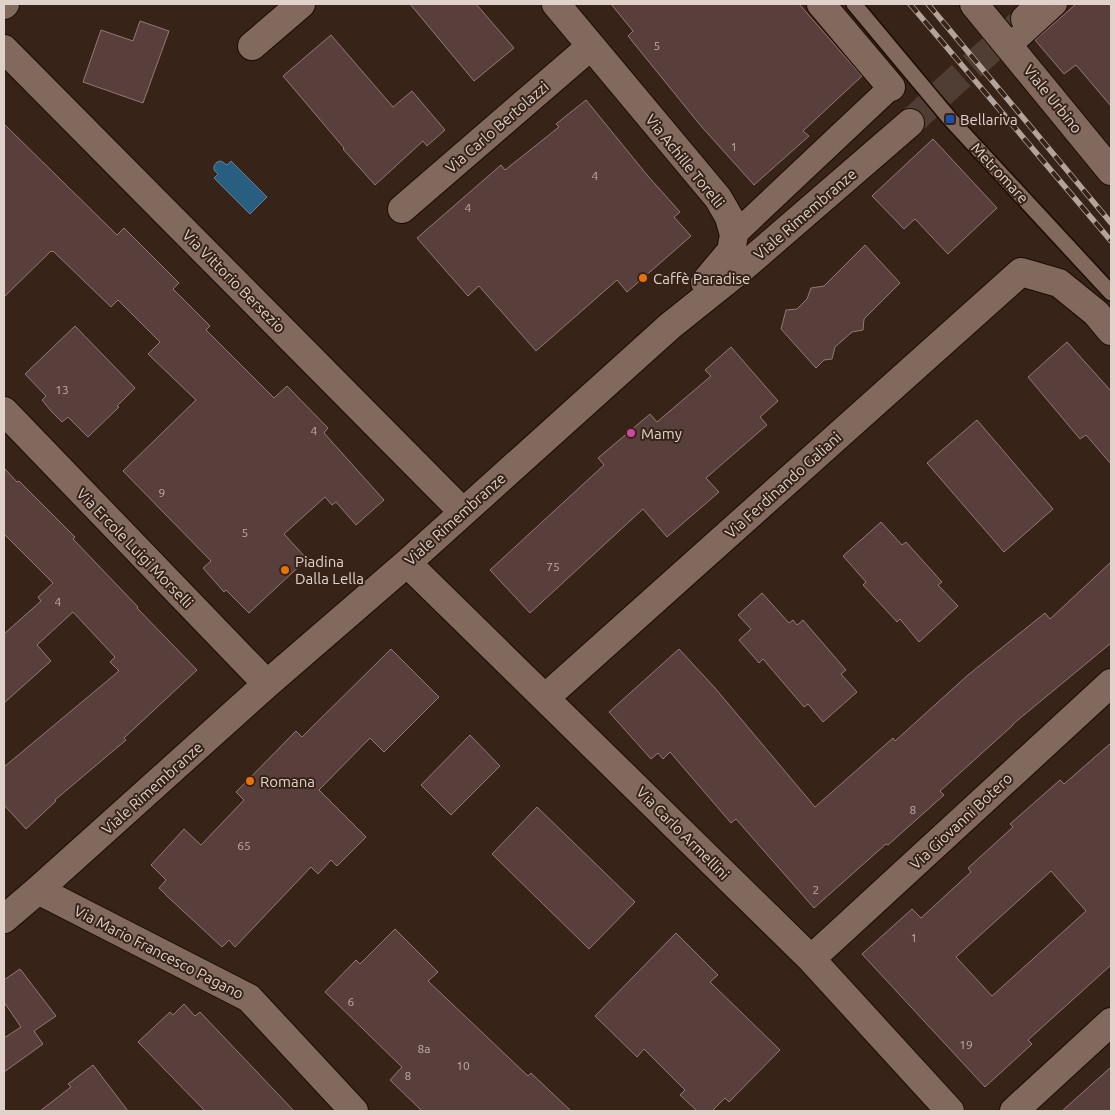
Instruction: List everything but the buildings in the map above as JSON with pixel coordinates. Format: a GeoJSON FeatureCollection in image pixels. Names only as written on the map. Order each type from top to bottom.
{"type":"FeatureCollection","features":[{"type":"Feature","properties":{"kind":"street"},"geometry":{"type":"LineString","coordinates":[[252,46],[301,4]]}},
{"type":"Feature","properties":{"kind":"street","name":"Via Achille Torelli"},"geometry":{"type":"LineString","coordinates":[[556,4],[718,198],[729,218],[734,235]]}},
{"type":"Feature","properties":{"kind":"street"},"geometry":{"type":"LineString","coordinates":[[670,326],[696,292],[732,251],[734,235],[891,87],[821,4]]}},
{"type":"Feature","properties":{"kind":"street"},"geometry":{"type":"LineString","coordinates":[[989,18],[1055,4]]}},
{"type":"Feature","properties":{"kind":"street","name":"Viale Urbino"},"geometry":{"type":"LineString","coordinates":[[989,18],[1111,171]]}},
{"type":"Feature","properties":{"kind":"street","name":"Via Carlo Bertolazzi"},"geometry":{"type":"LineString","coordinates":[[402,208],[591,46]]}},
{"type":"Feature","properties":{"kind":"street","name":"Via Vittorio Bersezio"},"geometry":{"type":"LineString","coordinates":[[4,49],[464,512]]}},
{"type":"Feature","properties":{"kind":"street","name":"Viale Rimembranze"},"geometry":{"type":"LineString","coordinates":[[4,919],[267,684],[464,512],[670,326],[740,270],[910,124]]}},
{"type":"Feature","properties":{"kind":"street","name":"Via Ferdinando Galiani"},"geometry":{"type":"LineString","coordinates":[[545,698],[1022,272],[1059,283],[1096,313],[1111,331]]}},
{"type":"Feature","properties":{"kind":"street","name":"Via Ercole Luigi Morselli"},"geometry":{"type":"LineString","coordinates":[[4,411],[267,684]]}},
{"type":"Feature","properties":{"kind":"street","name":"Via Carlo Armellini"},"geometry":{"type":"LineString","coordinates":[[406,563],[810,959],[950,1111]]}},
{"type":"Feature","properties":{"kind":"street","name":"Via Giovanni Botero"},"geometry":{"type":"LineString","coordinates":[[810,959],[1111,683]]}},
{"type":"Feature","properties":{"kind":"street","name":"Via Mario Francesco Pagano"},"geometry":{"type":"LineString","coordinates":[[38,890],[249,998],[354,1111]]}},
{"type":"Feature","properties":{"kind":"street"},"geometry":{"type":"LineString","coordinates":[[1014,1111],[1111,1022]]}},
{"type":"Feature","properties":{"kind":"lane","name":"Metromare"},"geometry":{"type":"LineString","coordinates":[[854,4],[950,119],[1111,294]]}},
{"type":"Feature","properties":{"kind":"water"},"geometry":{"type":"Polygon","coordinates":[[[221,161],[227,165],[231,161],[267,197],[250,214],[214,178],[218,174],[214,170],[214,166],[217,162],[221,161]]]}},
{"type":"Feature","properties":{"kind":"tunnel"},"geometry":{"type":"LineString","coordinates":[[910,123],[1020,24]]}},
{"type":"Feature","properties":{"kind":"railway"},"geometry":{"type":"LineString","coordinates":[[910,4],[1111,241]]}},
{"type":"Feature","properties":{"kind":"railway"},"geometry":{"type":"LineString","coordinates":[[928,4],[1111,223]]}},
{"type":"Feature","properties":{"kind":"place","name":"Bellariva"},"geometry":{"type":"Point","coordinates":[950,119]}},
{"type":"Feature","properties":{"kind":"place","name":"Caffè Paradise"},"geometry":{"type":"Point","coordinates":[643,278]}},
{"type":"Feature","properties":{"kind":"place","name":"Mamy"},"geometry":{"type":"Point","coordinates":[631,433]}},
{"type":"Feature","properties":{"kind":"place","name":"Piadina Dalla Lella"},"geometry":{"type":"Point","coordinates":[285,570]}},
{"type":"Feature","properties":{"kind":"place","name":"Romana"},"geometry":{"type":"Point","coordinates":[250,781]}}]}
